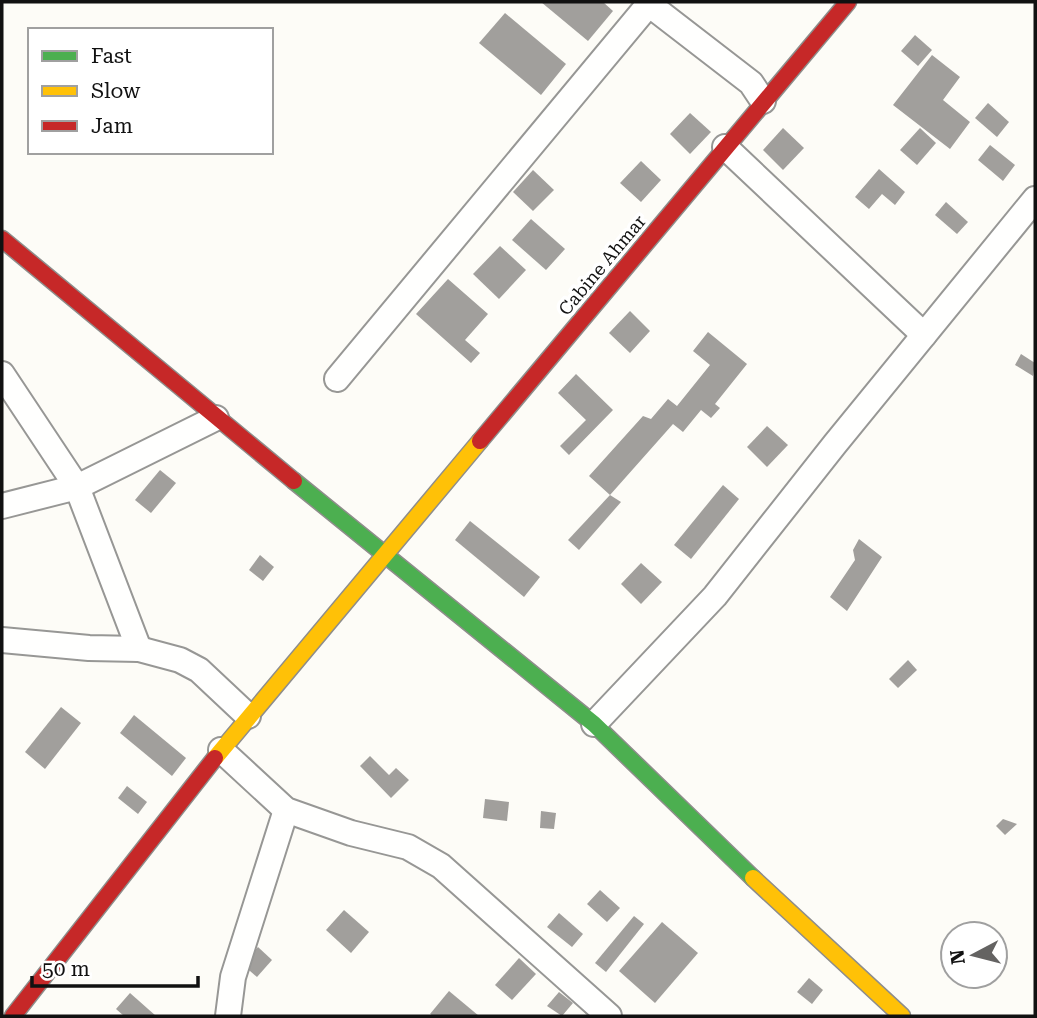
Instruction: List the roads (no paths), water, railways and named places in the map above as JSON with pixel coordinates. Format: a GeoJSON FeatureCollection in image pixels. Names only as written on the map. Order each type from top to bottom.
{"type":"FeatureCollection","features":[{"type":"Feature","properties":{"kind":"street","name":"Cabine Ahmar"},"geometry":{"type":"LineString","coordinates":[[13,1016],[248,716],[848,2]]}},
{"type":"Feature","properties":{"kind":"street"},"geometry":{"type":"LineString","coordinates":[[337,379],[647,3],[751,83],[763,101]]}},
{"type":"Feature","properties":{"kind":"street"},"geometry":{"type":"LineString","coordinates":[[725,147],[924,335]]}},
{"type":"Feature","properties":{"kind":"street"},"geometry":{"type":"LineString","coordinates":[[594,724],[715,596],[1035,199]]}},
{"type":"Feature","properties":{"kind":"street"},"geometry":{"type":"LineString","coordinates":[[2,239],[216,418],[594,724],[786,909],[902,1016]]}},
{"type":"Feature","properties":{"kind":"street"},"geometry":{"type":"LineString","coordinates":[[2,374],[77,487],[139,649]]}},
{"type":"Feature","properties":{"kind":"street"},"geometry":{"type":"LineString","coordinates":[[2,506],[77,487],[216,418]]}},
{"type":"Feature","properties":{"kind":"street"},"geometry":{"type":"LineString","coordinates":[[2,640],[89,648],[139,649],[180,660],[199,670],[248,716]]}},
{"type":"Feature","properties":{"kind":"street"},"geometry":{"type":"LineString","coordinates":[[221,750],[286,810],[351,833],[408,847],[441,866],[609,1016]]}},
{"type":"Feature","properties":{"kind":"street"},"geometry":{"type":"LineString","coordinates":[[228,1016],[233,977],[286,810]]}}]}
